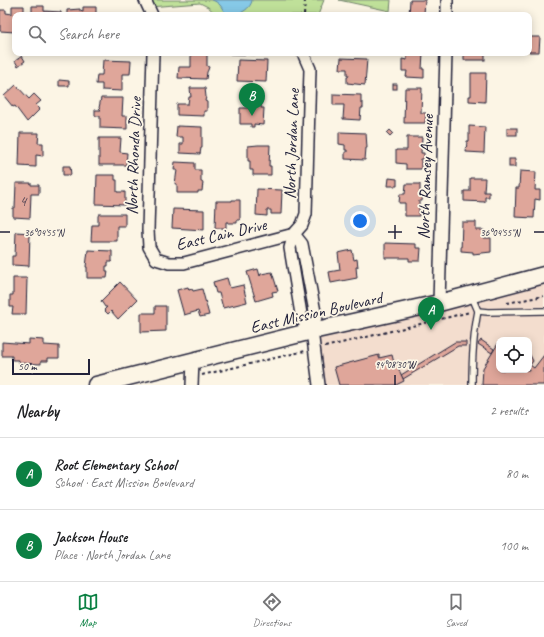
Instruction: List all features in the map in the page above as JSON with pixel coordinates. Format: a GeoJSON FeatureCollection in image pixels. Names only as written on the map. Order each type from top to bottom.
{"type":"FeatureCollection","features":[{"type":"Feature","properties":{"kind":"main road","name":"East Mission Boulevard"},"geometry":{"type":"LineString","coordinates":[[96,385],[312,331],[439,303],[544,275]]}},
{"type":"Feature","properties":{"kind":"street"},"geometry":{"type":"LineString","coordinates":[[145,0],[151,12]]}},
{"type":"Feature","properties":{"kind":"street"},"geometry":{"type":"LineString","coordinates":[[447,0],[447,12]]}},
{"type":"Feature","properties":{"kind":"street","name":"North Rhonda Drive"},"geometry":{"type":"LineString","coordinates":[[153,56],[148,230],[149,247],[156,259]]}},
{"type":"Feature","properties":{"kind":"street","name":"North Jordan Lane"},"geometry":{"type":"LineString","coordinates":[[294,234],[302,225],[306,214],[310,69],[304,56]]}},
{"type":"Feature","properties":{"kind":"street","name":"North Ramsey Avenue"},"geometry":{"type":"LineString","coordinates":[[439,303],[446,56]]}},
{"type":"Feature","properties":{"kind":"street"},"geometry":{"type":"LineString","coordinates":[[294,234],[302,244],[316,317],[312,331],[319,385]]}},
{"type":"Feature","properties":{"kind":"street","name":"East Cain Drive"},"geometry":{"type":"LineString","coordinates":[[156,259],[169,264],[184,263],[294,234]]}},
{"type":"Feature","properties":{"kind":"street"},"geometry":{"type":"LineString","coordinates":[[192,385],[193,361]]}},
{"type":"Feature","properties":{"kind":"lane"},"geometry":{"type":"LineString","coordinates":[[471,294],[478,311],[474,329],[472,350],[472,385]]}},
{"type":"Feature","properties":{"kind":"lane"},"geometry":{"type":"LineString","coordinates":[[478,311],[544,311]]}},
{"type":"Feature","properties":{"kind":"path"},"geometry":{"type":"LineString","coordinates":[[304,12],[305,0]]}},
{"type":"Feature","properties":{"kind":"path"},"geometry":{"type":"LineString","coordinates":[[504,304],[544,296]]}},
{"type":"Feature","properties":{"kind":"path"},"geometry":{"type":"LineString","coordinates":[[321,348],[463,314]]}},
{"type":"Feature","properties":{"kind":"path"},"geometry":{"type":"LineString","coordinates":[[203,375],[304,351]]}},
{"type":"Feature","properties":{"kind":"shaded area"},"geometry":{"type":"Polygon","coordinates":[[[544,275],[544,385],[319,385],[312,331],[544,275]]]}},
{"type":"Feature","properties":{"kind":"green space"},"geometry":{"type":"Polygon","coordinates":[[[145,0],[324,0],[319,12],[214,12],[200,3],[149,7],[145,0]]]}},
{"type":"Feature","properties":{"kind":"green space"},"geometry":{"type":"Polygon","coordinates":[[[339,0],[391,0],[390,11],[339,0]]]}},
{"type":"Feature","properties":{"kind":"water"},"geometry":{"type":"Polygon","coordinates":[[[212,0],[252,0],[249,7],[242,12],[225,12],[215,1],[212,0]]]}},
{"type":"Feature","properties":{"kind":"building"},"geometry":{"type":"Polygon","coordinates":[[[410,0],[425,0],[424,12],[409,12],[410,0]]]}},
{"type":"Feature","properties":{"kind":"building"},"geometry":{"type":"Polygon","coordinates":[[[12,6],[24,6],[24,12],[12,12],[12,6]]]}},
{"type":"Feature","properties":{"kind":"building"},"geometry":{"type":"Polygon","coordinates":[[[32,6],[44,6],[44,11],[61,12],[32,12],[32,6]]]}},
{"type":"Feature","properties":{"kind":"building"},"geometry":{"type":"Polygon","coordinates":[[[83,7],[96,7],[96,12],[83,12],[83,7]]]}},
{"type":"Feature","properties":{"kind":"building"},"geometry":{"type":"Polygon","coordinates":[[[80,9],[80,11],[83,12],[67,12],[67,10],[80,9]]]}},
{"type":"Feature","properties":{"kind":"building"},"geometry":{"type":"Polygon","coordinates":[[[0,10],[6,10],[6,13],[12,14],[12,32],[0,31],[0,10]]]}},
{"type":"Feature","properties":{"kind":"building"},"geometry":{"type":"Polygon","coordinates":[[[532,37],[540,37],[539,52],[532,52],[532,37]]]}},
{"type":"Feature","properties":{"kind":"building"},"geometry":{"type":"Polygon","coordinates":[[[22,56],[25,61],[18,66],[15,61],[22,56]]]}},
{"type":"Feature","properties":{"kind":"building"},"geometry":{"type":"Polygon","coordinates":[[[191,56],[207,56],[207,66],[209,67],[206,79],[178,78],[179,67],[191,67],[191,56]]]}},
{"type":"Feature","properties":{"kind":"building"},"geometry":{"type":"Polygon","coordinates":[[[407,56],[423,56],[422,69],[424,69],[424,78],[406,77],[407,71],[402,71],[402,59],[407,60],[407,56]]]}},
{"type":"Feature","properties":{"kind":"building"},"geometry":{"type":"Polygon","coordinates":[[[464,56],[485,56],[485,60],[464,60],[464,56]]]}},
{"type":"Feature","properties":{"kind":"building"},"geometry":{"type":"Polygon","coordinates":[[[341,58],[367,59],[365,85],[347,83],[347,77],[349,75],[347,75],[347,69],[340,69],[341,58]]]}},
{"type":"Feature","properties":{"kind":"building"},"geometry":{"type":"Polygon","coordinates":[[[103,60],[131,61],[130,74],[122,74],[122,91],[102,90],[102,84],[96,84],[97,75],[102,75],[103,60]]]}},
{"type":"Feature","properties":{"kind":"building"},"geometry":{"type":"Polygon","coordinates":[[[238,60],[267,61],[266,82],[237,81],[238,60]]]}},
{"type":"Feature","properties":{"kind":"building"},"geometry":{"type":"Polygon","coordinates":[[[471,73],[486,73],[485,102],[469,101],[469,96],[471,96],[471,73]]]}},
{"type":"Feature","properties":{"kind":"building"},"geometry":{"type":"Polygon","coordinates":[[[59,80],[69,81],[69,86],[59,86],[59,80]]]}},
{"type":"Feature","properties":{"kind":"building"},"geometry":{"type":"Polygon","coordinates":[[[393,84],[397,84],[397,89],[393,89],[393,84]]]}},
{"type":"Feature","properties":{"kind":"building"},"geometry":{"type":"Polygon","coordinates":[[[16,85],[29,99],[34,94],[41,101],[36,105],[40,109],[27,122],[15,106],[13,107],[4,96],[16,85]]]}},
{"type":"Feature","properties":{"kind":"building"},"geometry":{"type":"Polygon","coordinates":[[[190,88],[205,88],[207,111],[204,111],[204,116],[177,115],[177,104],[188,104],[189,97],[191,97],[190,88]]]}},
{"type":"Feature","properties":{"kind":"building"},"geometry":{"type":"Polygon","coordinates":[[[405,88],[422,88],[421,113],[426,113],[425,123],[404,123],[405,88]]]}},
{"type":"Feature","properties":{"kind":"building"},"geometry":{"type":"Polygon","coordinates":[[[241,93],[247,93],[247,98],[241,98],[241,93]]]}},
{"type":"Feature","properties":{"kind":"building"},"geometry":{"type":"Polygon","coordinates":[[[333,94],[361,95],[361,103],[363,103],[363,108],[361,108],[360,120],[343,119],[344,105],[333,105],[333,94]]]}},
{"type":"Feature","properties":{"kind":"building"},"geometry":{"type":"Polygon","coordinates":[[[101,98],[123,98],[122,116],[127,116],[127,129],[100,128],[100,116],[95,116],[95,110],[101,110],[99,108],[101,98]]]}},
{"type":"Feature","properties":{"kind":"building"},"geometry":{"type":"Polygon","coordinates":[[[250,99],[262,99],[261,108],[264,108],[263,125],[254,124],[254,127],[251,127],[251,124],[240,124],[240,108],[250,108],[250,99]]]}},
{"type":"Feature","properties":{"kind":"building"},"geometry":{"type":"Polygon","coordinates":[[[177,126],[202,127],[202,148],[200,154],[180,153],[180,144],[183,144],[183,137],[176,137],[177,126]]]}},
{"type":"Feature","properties":{"kind":"building"},"geometry":{"type":"Polygon","coordinates":[[[469,126],[485,127],[484,153],[466,152],[467,141],[469,141],[469,126]]]}},
{"type":"Feature","properties":{"kind":"building"},"geometry":{"type":"Polygon","coordinates":[[[507,128],[517,128],[517,135],[507,135],[507,128]]]}},
{"type":"Feature","properties":{"kind":"building"},"geometry":{"type":"Polygon","coordinates":[[[390,130],[393,133],[390,136],[387,133],[390,130]]]}},
{"type":"Feature","properties":{"kind":"building"},"geometry":{"type":"Polygon","coordinates":[[[339,132],[366,133],[367,148],[365,160],[345,159],[345,152],[347,152],[347,150],[345,150],[345,145],[339,144],[339,132]]]}},
{"type":"Feature","properties":{"kind":"building"},"geometry":{"type":"Polygon","coordinates":[[[20,133],[39,133],[38,143],[43,143],[43,156],[36,155],[36,167],[19,166],[20,133]]]}},
{"type":"Feature","properties":{"kind":"building"},"geometry":{"type":"Polygon","coordinates":[[[407,137],[422,137],[421,153],[424,153],[424,159],[421,159],[421,169],[406,169],[406,164],[396,163],[396,150],[407,150],[407,137]]]}},
{"type":"Feature","properties":{"kind":"building"},"geometry":{"type":"Polygon","coordinates":[[[99,138],[121,138],[120,152],[127,153],[126,165],[99,165],[99,138]]]}},
{"type":"Feature","properties":{"kind":"building"},"geometry":{"type":"Polygon","coordinates":[[[270,145],[269,166],[271,166],[271,175],[253,175],[253,170],[250,170],[250,161],[248,161],[248,146],[270,145]]]}},
{"type":"Feature","properties":{"kind":"building"},"geometry":{"type":"Polygon","coordinates":[[[509,159],[515,159],[515,167],[509,167],[509,159]]]}},
{"type":"Feature","properties":{"kind":"building"},"geometry":{"type":"Polygon","coordinates":[[[175,162],[195,163],[195,170],[201,170],[201,182],[203,182],[202,191],[198,191],[198,193],[177,193],[177,184],[175,184],[177,170],[174,170],[175,162]]]}},
{"type":"Feature","properties":{"kind":"building"},"geometry":{"type":"Polygon","coordinates":[[[63,166],[70,166],[71,175],[63,175],[63,166]]]}},
{"type":"Feature","properties":{"kind":"building"},"geometry":{"type":"Polygon","coordinates":[[[520,171],[536,172],[535,190],[540,190],[540,200],[535,199],[534,218],[515,217],[516,188],[519,188],[520,171]]]}},
{"type":"Feature","properties":{"kind":"building"},"geometry":{"type":"Polygon","coordinates":[[[97,175],[115,175],[115,180],[117,180],[117,192],[125,192],[125,205],[96,204],[97,175]]]}},
{"type":"Feature","properties":{"kind":"building"},"geometry":{"type":"Polygon","coordinates":[[[389,178],[397,179],[397,186],[388,186],[389,178]]]}},
{"type":"Feature","properties":{"kind":"building"},"geometry":{"type":"Polygon","coordinates":[[[470,178],[485,178],[484,192],[489,192],[489,197],[485,197],[485,202],[464,201],[464,191],[470,191],[470,178]]]}},
{"type":"Feature","properties":{"kind":"building"},"geometry":{"type":"Polygon","coordinates":[[[16,183],[31,183],[31,185],[39,185],[39,194],[31,194],[30,218],[13,217],[13,208],[15,208],[16,183]]]}},
{"type":"Feature","properties":{"kind":"building"},"geometry":{"type":"Polygon","coordinates":[[[406,184],[420,184],[420,194],[423,194],[422,201],[419,201],[419,216],[405,216],[405,203],[399,203],[400,194],[405,194],[406,184]]]}},
{"type":"Feature","properties":{"kind":"building"},"geometry":{"type":"Polygon","coordinates":[[[257,189],[282,190],[281,214],[271,214],[271,210],[267,210],[267,216],[256,215],[257,189]]]}},
{"type":"Feature","properties":{"kind":"building"},"geometry":{"type":"Polygon","coordinates":[[[240,200],[240,220],[237,220],[237,223],[226,222],[226,228],[215,228],[216,201],[240,200]]]}},
{"type":"Feature","properties":{"kind":"building"},"geometry":{"type":"Polygon","coordinates":[[[173,209],[204,210],[204,230],[172,228],[173,209]]]}},
{"type":"Feature","properties":{"kind":"building"},"geometry":{"type":"Polygon","coordinates":[[[99,214],[125,214],[125,226],[117,226],[117,241],[91,241],[92,225],[98,225],[99,214]]]}},
{"type":"Feature","properties":{"kind":"building"},"geometry":{"type":"Polygon","coordinates":[[[462,222],[476,222],[476,230],[484,230],[483,238],[491,238],[491,252],[473,254],[473,252],[461,251],[462,222]]]}},
{"type":"Feature","properties":{"kind":"building"},"geometry":{"type":"Polygon","coordinates":[[[16,232],[30,233],[29,266],[12,265],[12,256],[15,256],[16,232]]]}},
{"type":"Feature","properties":{"kind":"building"},"geometry":{"type":"Polygon","coordinates":[[[385,243],[416,244],[416,248],[421,248],[420,261],[409,261],[409,258],[385,258],[385,243]]]}},
{"type":"Feature","properties":{"kind":"building"},"geometry":{"type":"Polygon","coordinates":[[[88,250],[112,251],[112,262],[108,262],[108,266],[106,266],[106,271],[108,271],[107,278],[87,278],[86,267],[88,250]]]}},
{"type":"Feature","properties":{"kind":"building"},"geometry":{"type":"Polygon","coordinates":[[[352,250],[354,260],[357,259],[357,278],[331,283],[329,272],[340,270],[338,253],[352,250]]]}},
{"type":"Feature","properties":{"kind":"building"},"geometry":{"type":"Polygon","coordinates":[[[258,269],[260,276],[261,274],[272,272],[278,291],[272,292],[273,296],[256,301],[247,272],[258,269]]]}},
{"type":"Feature","properties":{"kind":"building"},"geometry":{"type":"Polygon","coordinates":[[[13,278],[27,278],[26,314],[12,314],[13,307],[10,307],[10,295],[13,295],[13,278]]]}},
{"type":"Feature","properties":{"kind":"building"},"geometry":{"type":"Polygon","coordinates":[[[227,278],[230,288],[243,285],[247,302],[223,308],[219,293],[216,293],[213,282],[227,278]]]}},
{"type":"Feature","properties":{"kind":"building"},"geometry":{"type":"Polygon","coordinates":[[[120,282],[137,300],[118,319],[111,311],[108,314],[104,310],[107,307],[105,307],[101,301],[120,282]]]}},
{"type":"Feature","properties":{"kind":"building"},"geometry":{"type":"Polygon","coordinates":[[[188,287],[189,290],[192,289],[193,291],[202,289],[209,315],[200,317],[198,311],[184,315],[177,290],[188,287]]]}},
{"type":"Feature","properties":{"kind":"building"},"geometry":{"type":"Polygon","coordinates":[[[155,306],[166,306],[166,331],[141,332],[141,313],[155,313],[155,306]]]}},
{"type":"Feature","properties":{"kind":"building"},"geometry":{"type":"Polygon","coordinates":[[[29,339],[44,340],[44,345],[59,346],[59,358],[48,358],[48,361],[41,361],[41,364],[19,363],[19,360],[12,360],[12,356],[2,356],[2,342],[29,344],[29,339]]]}},
{"type":"Feature","properties":{"kind":"building"},"geometry":{"type":"Polygon","coordinates":[[[481,340],[494,349],[492,353],[478,344],[481,340]]]}},
{"type":"Feature","properties":{"kind":"building"},"geometry":{"type":"Polygon","coordinates":[[[455,342],[466,342],[466,346],[458,346],[403,379],[401,375],[455,342]]]}},
{"type":"Feature","properties":{"kind":"building"},"geometry":{"type":"Polygon","coordinates":[[[496,347],[496,373],[532,373],[532,366],[534,368],[544,355],[544,385],[482,385],[483,368],[496,347]]]}},
{"type":"Feature","properties":{"kind":"building"},"geometry":{"type":"Polygon","coordinates":[[[379,355],[379,358],[392,355],[394,363],[396,363],[404,381],[396,385],[339,385],[334,367],[379,355]]]}},
{"type":"Feature","properties":{"kind":"place","name":"Jackson House"},"geometry":{"type":"Point","coordinates":[252,116]}},
{"type":"Feature","properties":{"kind":"place","name":"Root Elementary School"},"geometry":{"type":"Point","coordinates":[431,330]}}]}
